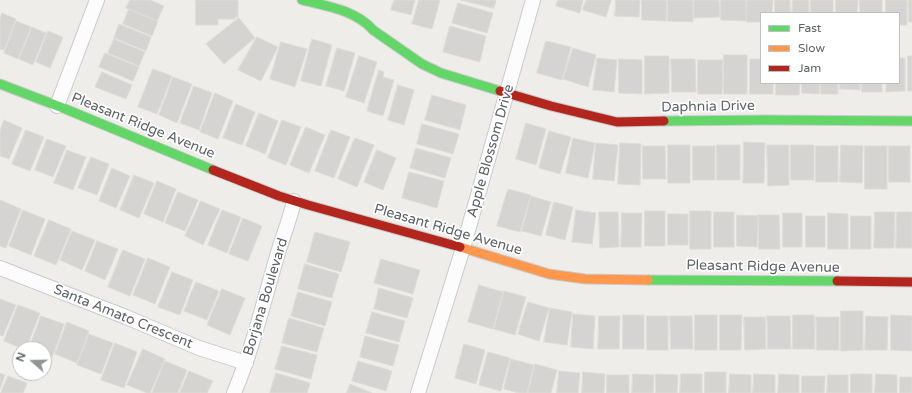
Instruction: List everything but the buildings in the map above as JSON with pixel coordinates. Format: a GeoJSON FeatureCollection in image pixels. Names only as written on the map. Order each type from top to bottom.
{"type":"FeatureCollection","features":[{"type":"Feature","properties":{"kind":"street"},"geometry":{"type":"LineString","coordinates":[[57,106],[97,0]]}},
{"type":"Feature","properties":{"kind":"street","name":"Daphnia Drive"},"geometry":{"type":"LineString","coordinates":[[302,0],[340,10],[355,16],[413,58],[441,73],[552,106],[617,122],[766,120],[912,121]]}},
{"type":"Feature","properties":{"kind":"street","name":"Apple Blossom Drive"},"geometry":{"type":"LineString","coordinates":[[418,393],[463,248],[533,0]]}},
{"type":"Feature","properties":{"kind":"street","name":"Pleasant Ridge Avenue"},"geometry":{"type":"LineString","coordinates":[[0,84],[242,182],[294,201],[444,242],[549,274],[585,279],[912,282]]}},
{"type":"Feature","properties":{"kind":"street","name":"Borjana Boulevard"},"geometry":{"type":"LineString","coordinates":[[234,393],[254,338],[294,201]]}},
{"type":"Feature","properties":{"kind":"street","name":"Santa Amato Crescent"},"geometry":{"type":"LineString","coordinates":[[0,268],[126,317],[199,348],[246,363]]}},
{"type":"Feature","properties":{"kind":"traffic: fast"},"geometry":{"type":"LineString","coordinates":[[302,0],[349,13],[366,23],[373,30],[422,64],[441,73],[500,91]]}},
{"type":"Feature","properties":{"kind":"traffic: fast"},"geometry":{"type":"LineString","coordinates":[[0,84],[63,108],[213,170]]}},
{"type":"Feature","properties":{"kind":"traffic: fast"},"geometry":{"type":"LineString","coordinates":[[664,121],[912,121]]}},
{"type":"Feature","properties":{"kind":"traffic: fast"},"geometry":{"type":"LineString","coordinates":[[648,280],[837,281]]}},
{"type":"Feature","properties":{"kind":"traffic: slow"},"geometry":{"type":"LineString","coordinates":[[460,247],[549,274],[585,279],[648,280]]}},
{"type":"Feature","properties":{"kind":"traffic: jam"},"geometry":{"type":"LineString","coordinates":[[500,91],[551,106],[617,122],[664,121]]}},
{"type":"Feature","properties":{"kind":"traffic: jam"},"geometry":{"type":"LineString","coordinates":[[213,170],[279,196],[460,247]]}},
{"type":"Feature","properties":{"kind":"traffic: jam"},"geometry":{"type":"LineString","coordinates":[[837,281],[912,282]]}}]}
